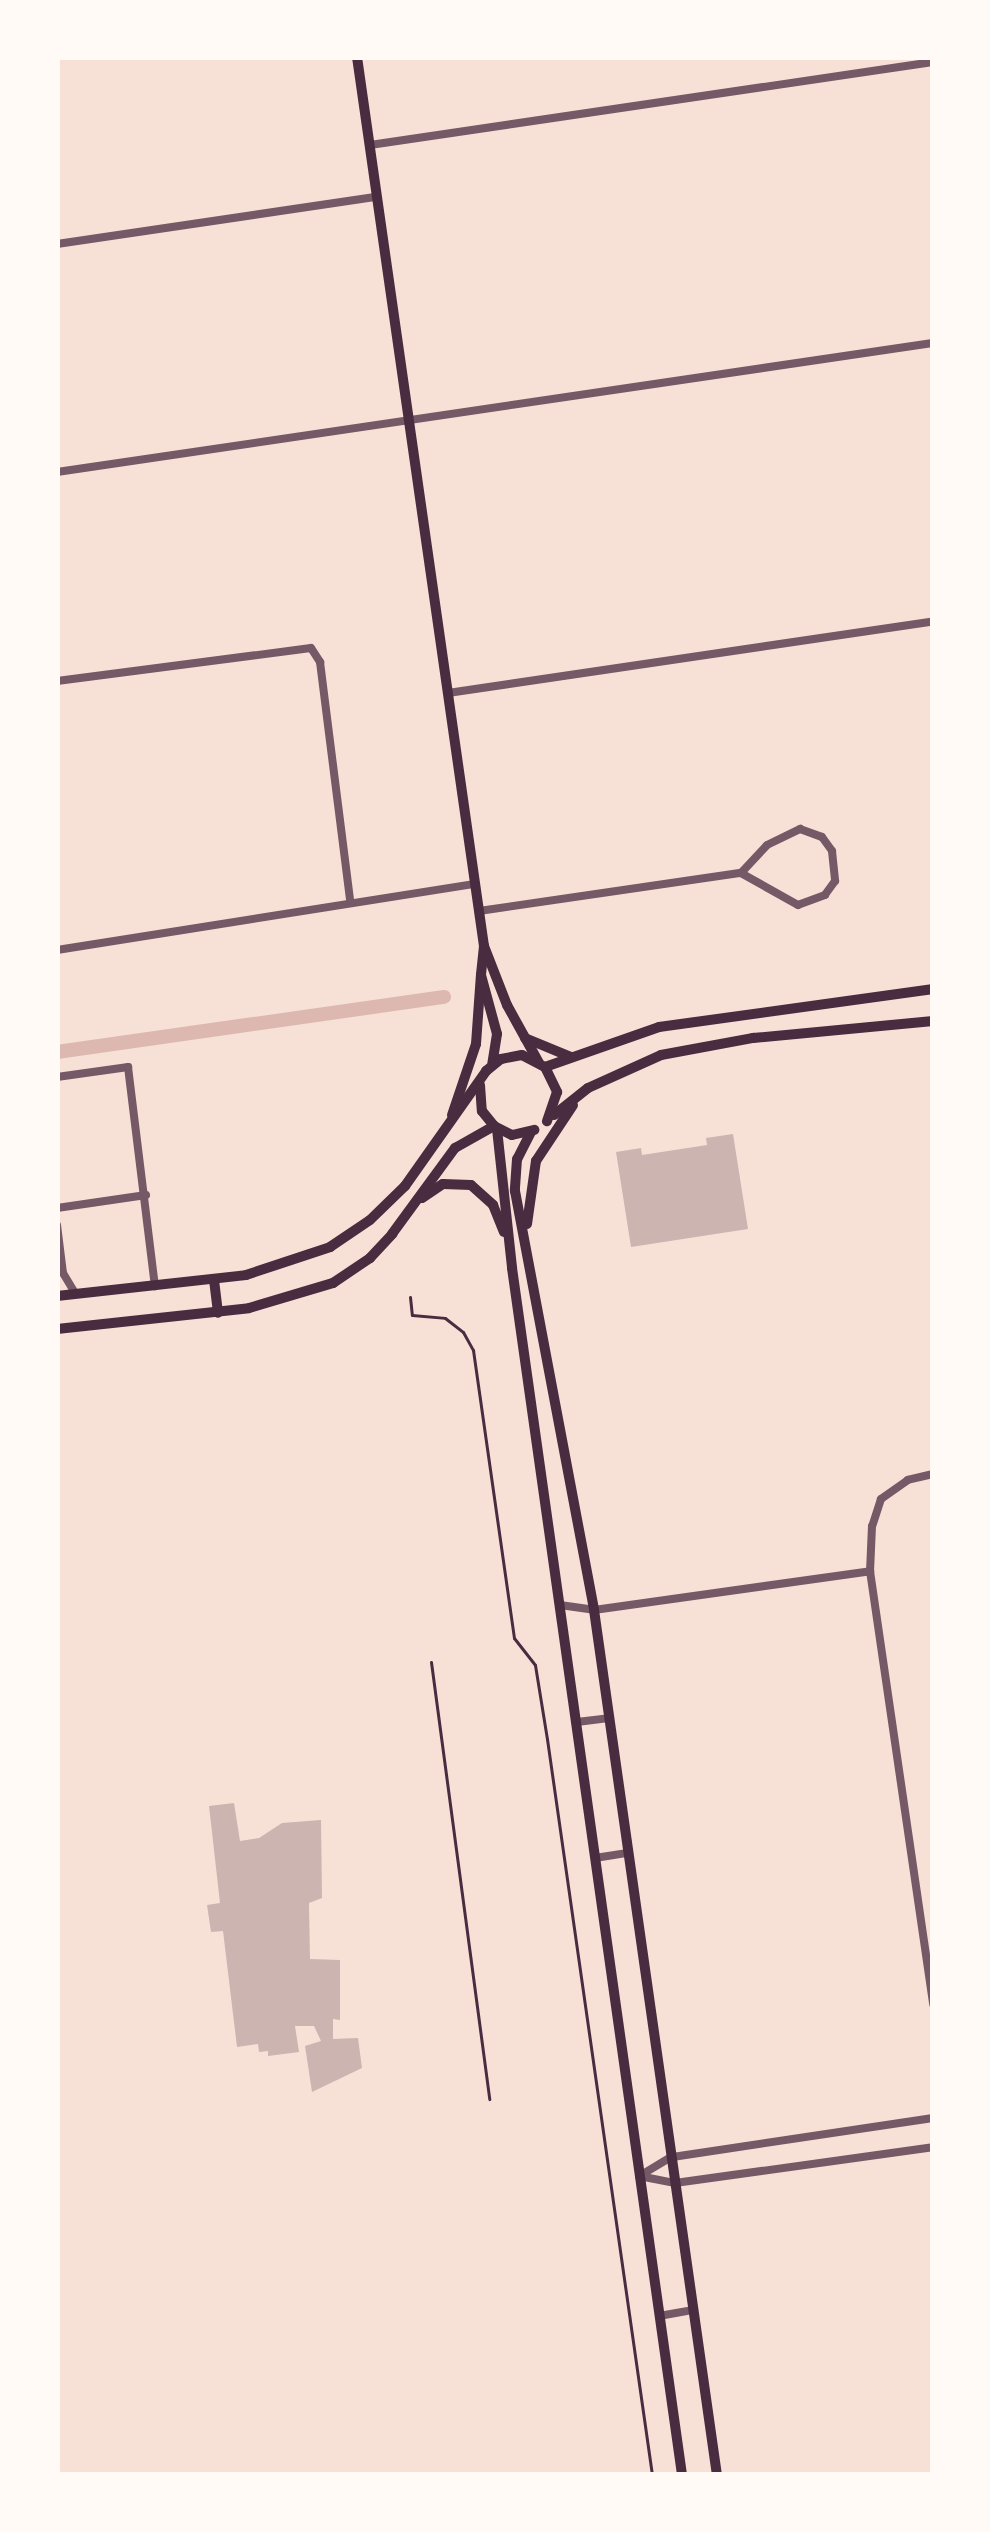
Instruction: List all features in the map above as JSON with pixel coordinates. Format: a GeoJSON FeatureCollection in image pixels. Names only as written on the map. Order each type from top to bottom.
{"type":"FeatureCollection","features":[{"type":"Feature","properties":{"kind":"main road"},"geometry":{"type":"LineString","coordinates":[[358,57],[484,946],[476,1044],[450,1124]]}},
{"type":"Feature","properties":{"kind":"main road"},"geometry":{"type":"LineString","coordinates":[[484,946],[523,1036],[556,1092],[548,1121]]}},
{"type":"Feature","properties":{"kind":"main road"},"geometry":{"type":"LineString","coordinates":[[481,975],[495,1022],[492,1064]]}},
{"type":"Feature","properties":{"kind":"main road"},"geometry":{"type":"LineString","coordinates":[[57,1296],[273,1269],[353,1233],[405,1186],[492,1064],[511,1056],[542,1065],[659,1027],[933,989]]}},
{"type":"Feature","properties":{"kind":"main road"},"geometry":{"type":"LineString","coordinates":[[57,1329],[218,1313],[304,1295],[370,1258],[455,1148],[496,1128],[512,1135],[531,1132],[577,1095],[628,1067],[692,1047],[933,1022]]}},
{"type":"Feature","properties":{"kind":"main road"},"geometry":{"type":"LineString","coordinates":[[523,1036],[572,1057]]}},
{"type":"Feature","properties":{"kind":"main road"},"geometry":{"type":"LineString","coordinates":[[481,1079],[478,1099],[496,1128],[682,2475]]}},
{"type":"Feature","properties":{"kind":"main road"},"geometry":{"type":"LineString","coordinates":[[527,1251],[531,1174],[577,1095]]}},
{"type":"Feature","properties":{"kind":"main road"},"geometry":{"type":"LineString","coordinates":[[531,1132],[514,1180],[594,1610],[717,2475]]}},
{"type":"Feature","properties":{"kind":"main road"},"geometry":{"type":"LineString","coordinates":[[418,1200],[443,1184],[471,1185],[493,1205],[508,1240]]}},
{"type":"Feature","properties":{"kind":"main road"},"geometry":{"type":"LineString","coordinates":[[353,1233],[370,1258]]}},
{"type":"Feature","properties":{"kind":"main road"},"geometry":{"type":"LineString","coordinates":[[214,1280],[218,1313]]}},
{"type":"Feature","properties":{"kind":"street"},"geometry":{"type":"LineString","coordinates":[[370,145],[933,62]]}},
{"type":"Feature","properties":{"kind":"street"},"geometry":{"type":"LineString","coordinates":[[57,244],[377,197]]}},
{"type":"Feature","properties":{"kind":"street"},"geometry":{"type":"LineString","coordinates":[[57,472],[933,343]]}},
{"type":"Feature","properties":{"kind":"street"},"geometry":{"type":"LineString","coordinates":[[448,693],[933,621]]}},
{"type":"Feature","properties":{"kind":"street"},"geometry":{"type":"LineString","coordinates":[[57,681],[311,648],[320,662],[350,900]]}},
{"type":"Feature","properties":{"kind":"street"},"geometry":{"type":"LineString","coordinates":[[479,910],[741,873],[798,905],[826,895],[835,881],[832,851],[822,837],[800,829],[767,845],[741,873]]}},
{"type":"Feature","properties":{"kind":"street"},"geometry":{"type":"LineString","coordinates":[[57,950],[328,911],[350,900],[475,884]]}},
{"type":"Feature","properties":{"kind":"street"},"geometry":{"type":"LineString","coordinates":[[57,1077],[128,1067],[155,1286]]}},
{"type":"Feature","properties":{"kind":"street"},"geometry":{"type":"LineString","coordinates":[[57,1208],[146,1195]]}},
{"type":"Feature","properties":{"kind":"street"},"geometry":{"type":"LineString","coordinates":[[57,1225],[63,1273],[76,1294]]}},
{"type":"Feature","properties":{"kind":"street"},"geometry":{"type":"LineString","coordinates":[[933,1474],[908,1480],[881,1499],[872,1526],[871,1570],[933,2004]]}},
{"type":"Feature","properties":{"kind":"street"},"geometry":{"type":"LineString","coordinates":[[560,1605],[594,1610],[871,1570]]}},
{"type":"Feature","properties":{"kind":"street"},"geometry":{"type":"LineString","coordinates":[[577,1722],[609,1718]]}},
{"type":"Feature","properties":{"kind":"street"},"geometry":{"type":"LineString","coordinates":[[595,1858],[628,1853]]}},
{"type":"Feature","properties":{"kind":"street"},"geometry":{"type":"LineString","coordinates":[[639,2176],[671,2157],[933,2118]]}},
{"type":"Feature","properties":{"kind":"street"},"geometry":{"type":"LineString","coordinates":[[639,2176],[675,2183],[933,2147]]}},
{"type":"Feature","properties":{"kind":"street"},"geometry":{"type":"LineString","coordinates":[[658,2316],[693,2310]]}},
{"type":"Feature","properties":{"kind":"path"},"geometry":{"type":"LineString","coordinates":[[410,1297],[412,1315],[445,1318],[463,1332],[472,1351],[514,1638],[536,1670],[652,2475]]}},
{"type":"Feature","properties":{"kind":"path"},"geometry":{"type":"LineString","coordinates":[[431,1662],[489,2099]]}},
{"type":"Feature","properties":{"kind":"building"},"geometry":{"type":"Polygon","coordinates":[[[733,1134],[748,1229],[631,1247],[616,1152],[641,1148],[642,1155],[707,1145],[706,1138],[733,1134]]]}},
{"type":"Feature","properties":{"kind":"building"},"geometry":{"type":"Polygon","coordinates":[[[234,1803],[240,1841],[259,1838],[282,1823],[321,1820],[322,1898],[309,1903],[310,1959],[340,1960],[340,2020],[333,2019],[333,2039],[358,2038],[362,2068],[312,2092],[305,2046],[321,2041],[314,2026],[295,2026],[299,2052],[268,2056],[268,2051],[259,2052],[258,2044],[237,2047],[223,1931],[211,1932],[207,1905],[220,1903],[209,1806],[234,1803]]]}},
{"type":"Feature","properties":{"kind":"waterway"},"geometry":{"type":"LineString","coordinates":[[57,1052],[444,997]]}}]}
